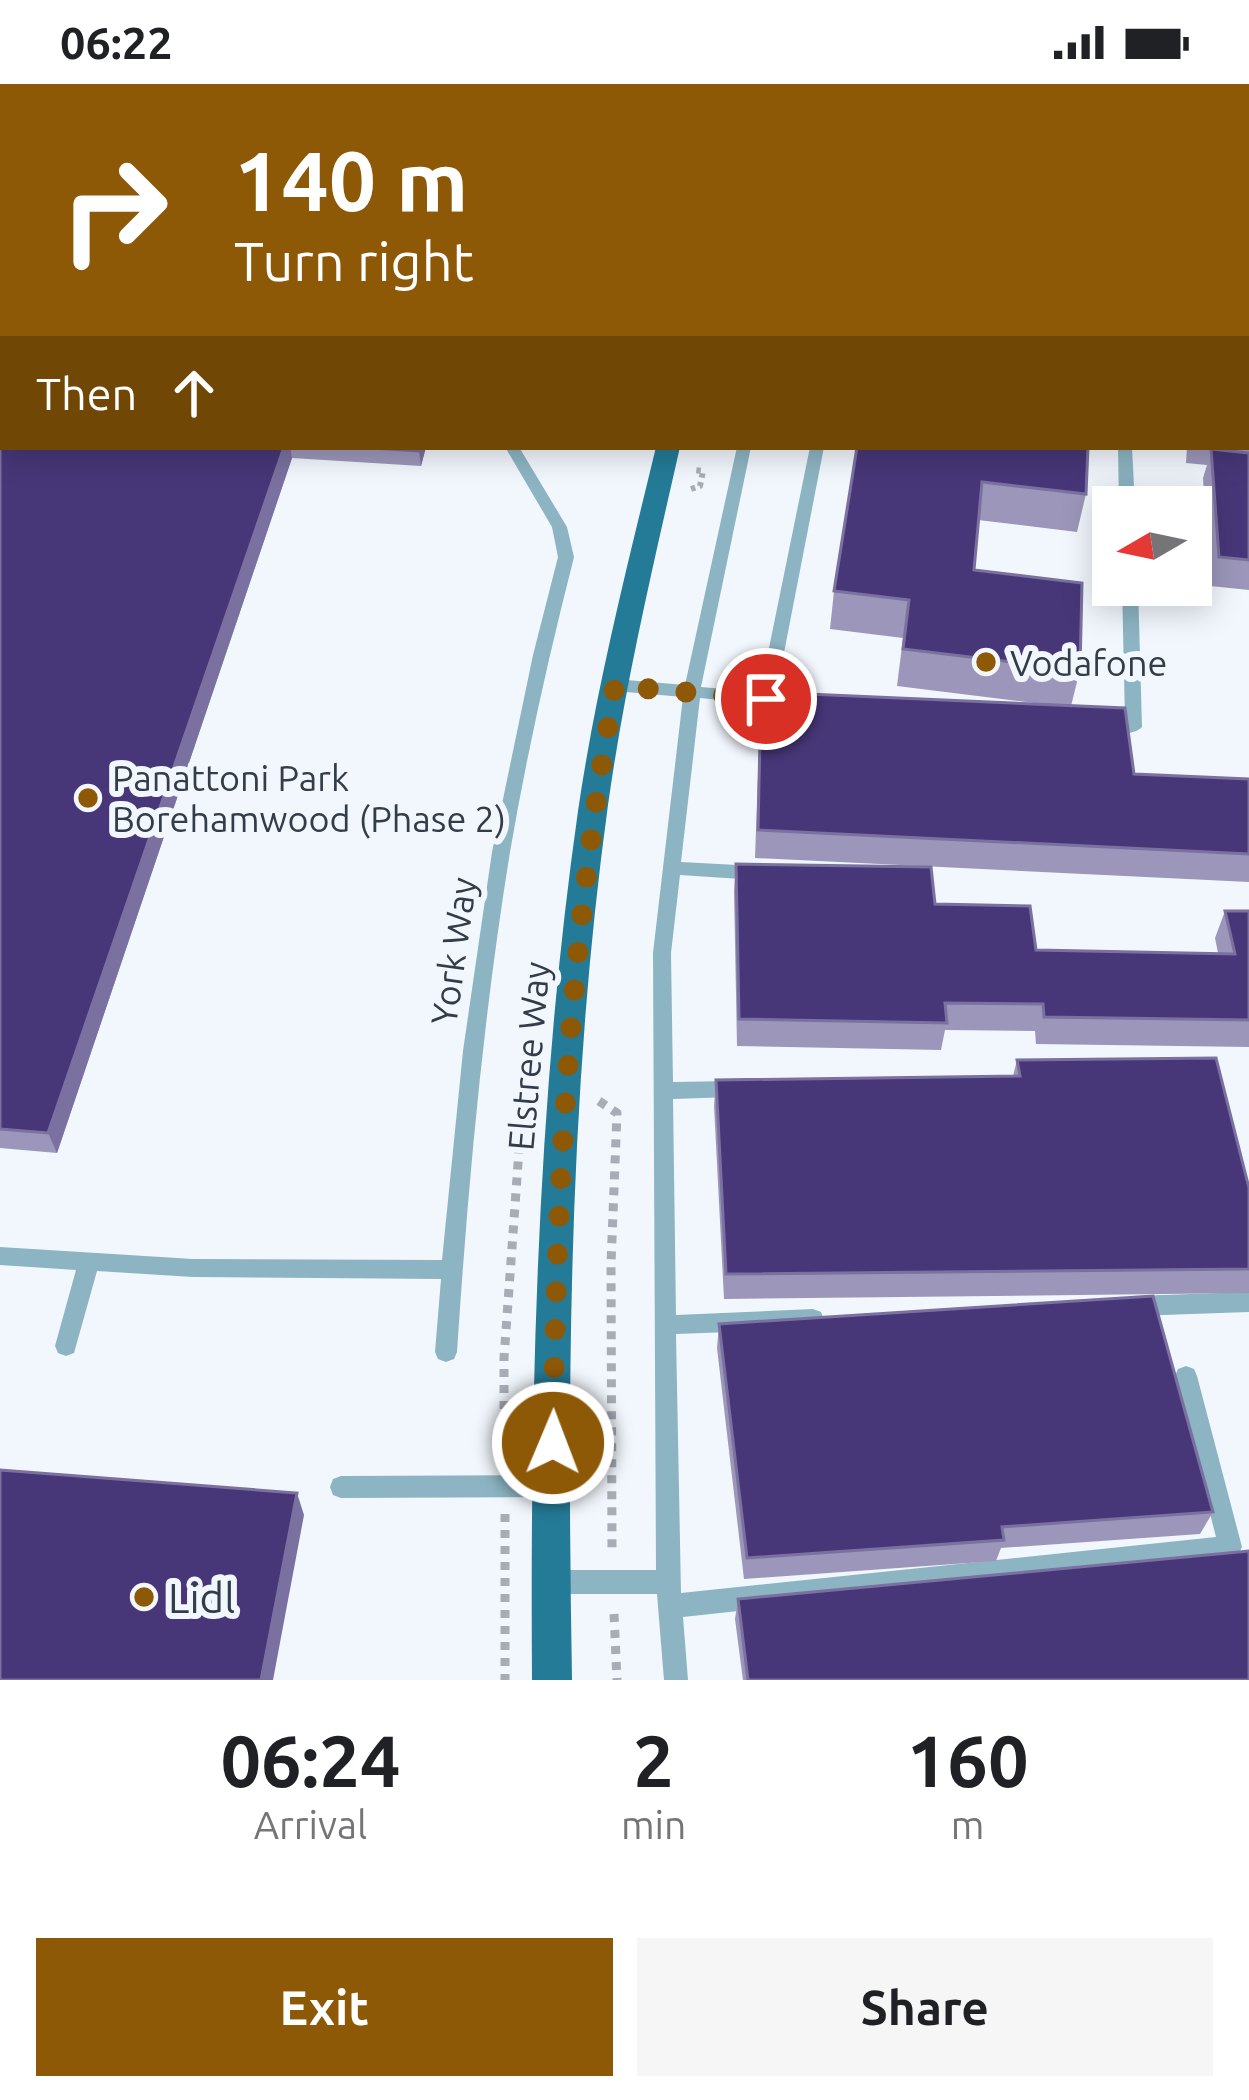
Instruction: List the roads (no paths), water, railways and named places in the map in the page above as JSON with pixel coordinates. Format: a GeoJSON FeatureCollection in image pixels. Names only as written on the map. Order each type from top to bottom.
{"type":"FeatureCollection","features":[{"type":"Feature","properties":{"kind":"main road","name":"Elstree Way"},"geometry":{"type":"LineString","coordinates":[[552,1680],[556,1269],[571,1019],[593,811],[615,686],[667,450]]}},
{"type":"Feature","properties":{"kind":"lane","name":"York Way"},"geometry":{"type":"LineString","coordinates":[[446,1352],[470,1068],[498,859],[566,557],[566,538],[521,473],[513,450]]}},
{"type":"Feature","properties":{"kind":"lane"},"geometry":{"type":"LineString","coordinates":[[676,1680],[670,1594],[662,953],[692,692],[743,450]]}},
{"type":"Feature","properties":{"kind":"lane"},"geometry":{"type":"LineString","coordinates":[[766,699],[816,450]]}},
{"type":"Feature","properties":{"kind":"lane"},"geometry":{"type":"LineString","coordinates":[[1125,450],[1126,486]]}},
{"type":"Feature","properties":{"kind":"lane"},"geometry":{"type":"LineString","coordinates":[[1088,724],[1134,727],[1131,606]]}},
{"type":"Feature","properties":{"kind":"lane"},"geometry":{"type":"LineString","coordinates":[[615,686],[812,702]]}},
{"type":"Feature","properties":{"kind":"lane"},"geometry":{"type":"LineString","coordinates":[[671,868],[785,875]]}},
{"type":"Feature","properties":{"kind":"lane"},"geometry":{"type":"LineString","coordinates":[[662,1091],[733,1089]]}},
{"type":"Feature","properties":{"kind":"lane"},"geometry":{"type":"LineString","coordinates":[[0,1256],[193,1268],[451,1270]]}},
{"type":"Feature","properties":{"kind":"lane"},"geometry":{"type":"LineString","coordinates":[[66,1346],[88,1262]]}},
{"type":"Feature","properties":{"kind":"lane"},"geometry":{"type":"LineString","coordinates":[[1109,1307],[1249,1302]]}},
{"type":"Feature","properties":{"kind":"lane"},"geometry":{"type":"LineString","coordinates":[[665,1324],[828,1318]]}},
{"type":"Feature","properties":{"kind":"lane"},"geometry":{"type":"LineString","coordinates":[[550,1582],[613,1582],[670,1594],[1230,1547],[1186,1376]]}},
{"type":"Feature","properties":{"kind":"lane"},"geometry":{"type":"LineString","coordinates":[[340,1487],[552,1486]]}},
{"type":"Feature","properties":{"kind":"place","name":"Vodafone"},"geometry":{"type":"Point","coordinates":[986,662]}},
{"type":"Feature","properties":{"kind":"place","name":"Panattoni Park Borehamwood (Phase 2)"},"geometry":{"type":"Point","coordinates":[88,798]}},
{"type":"Feature","properties":{"kind":"place","name":"Lidl"},"geometry":{"type":"Point","coordinates":[144,1597]}}]}
